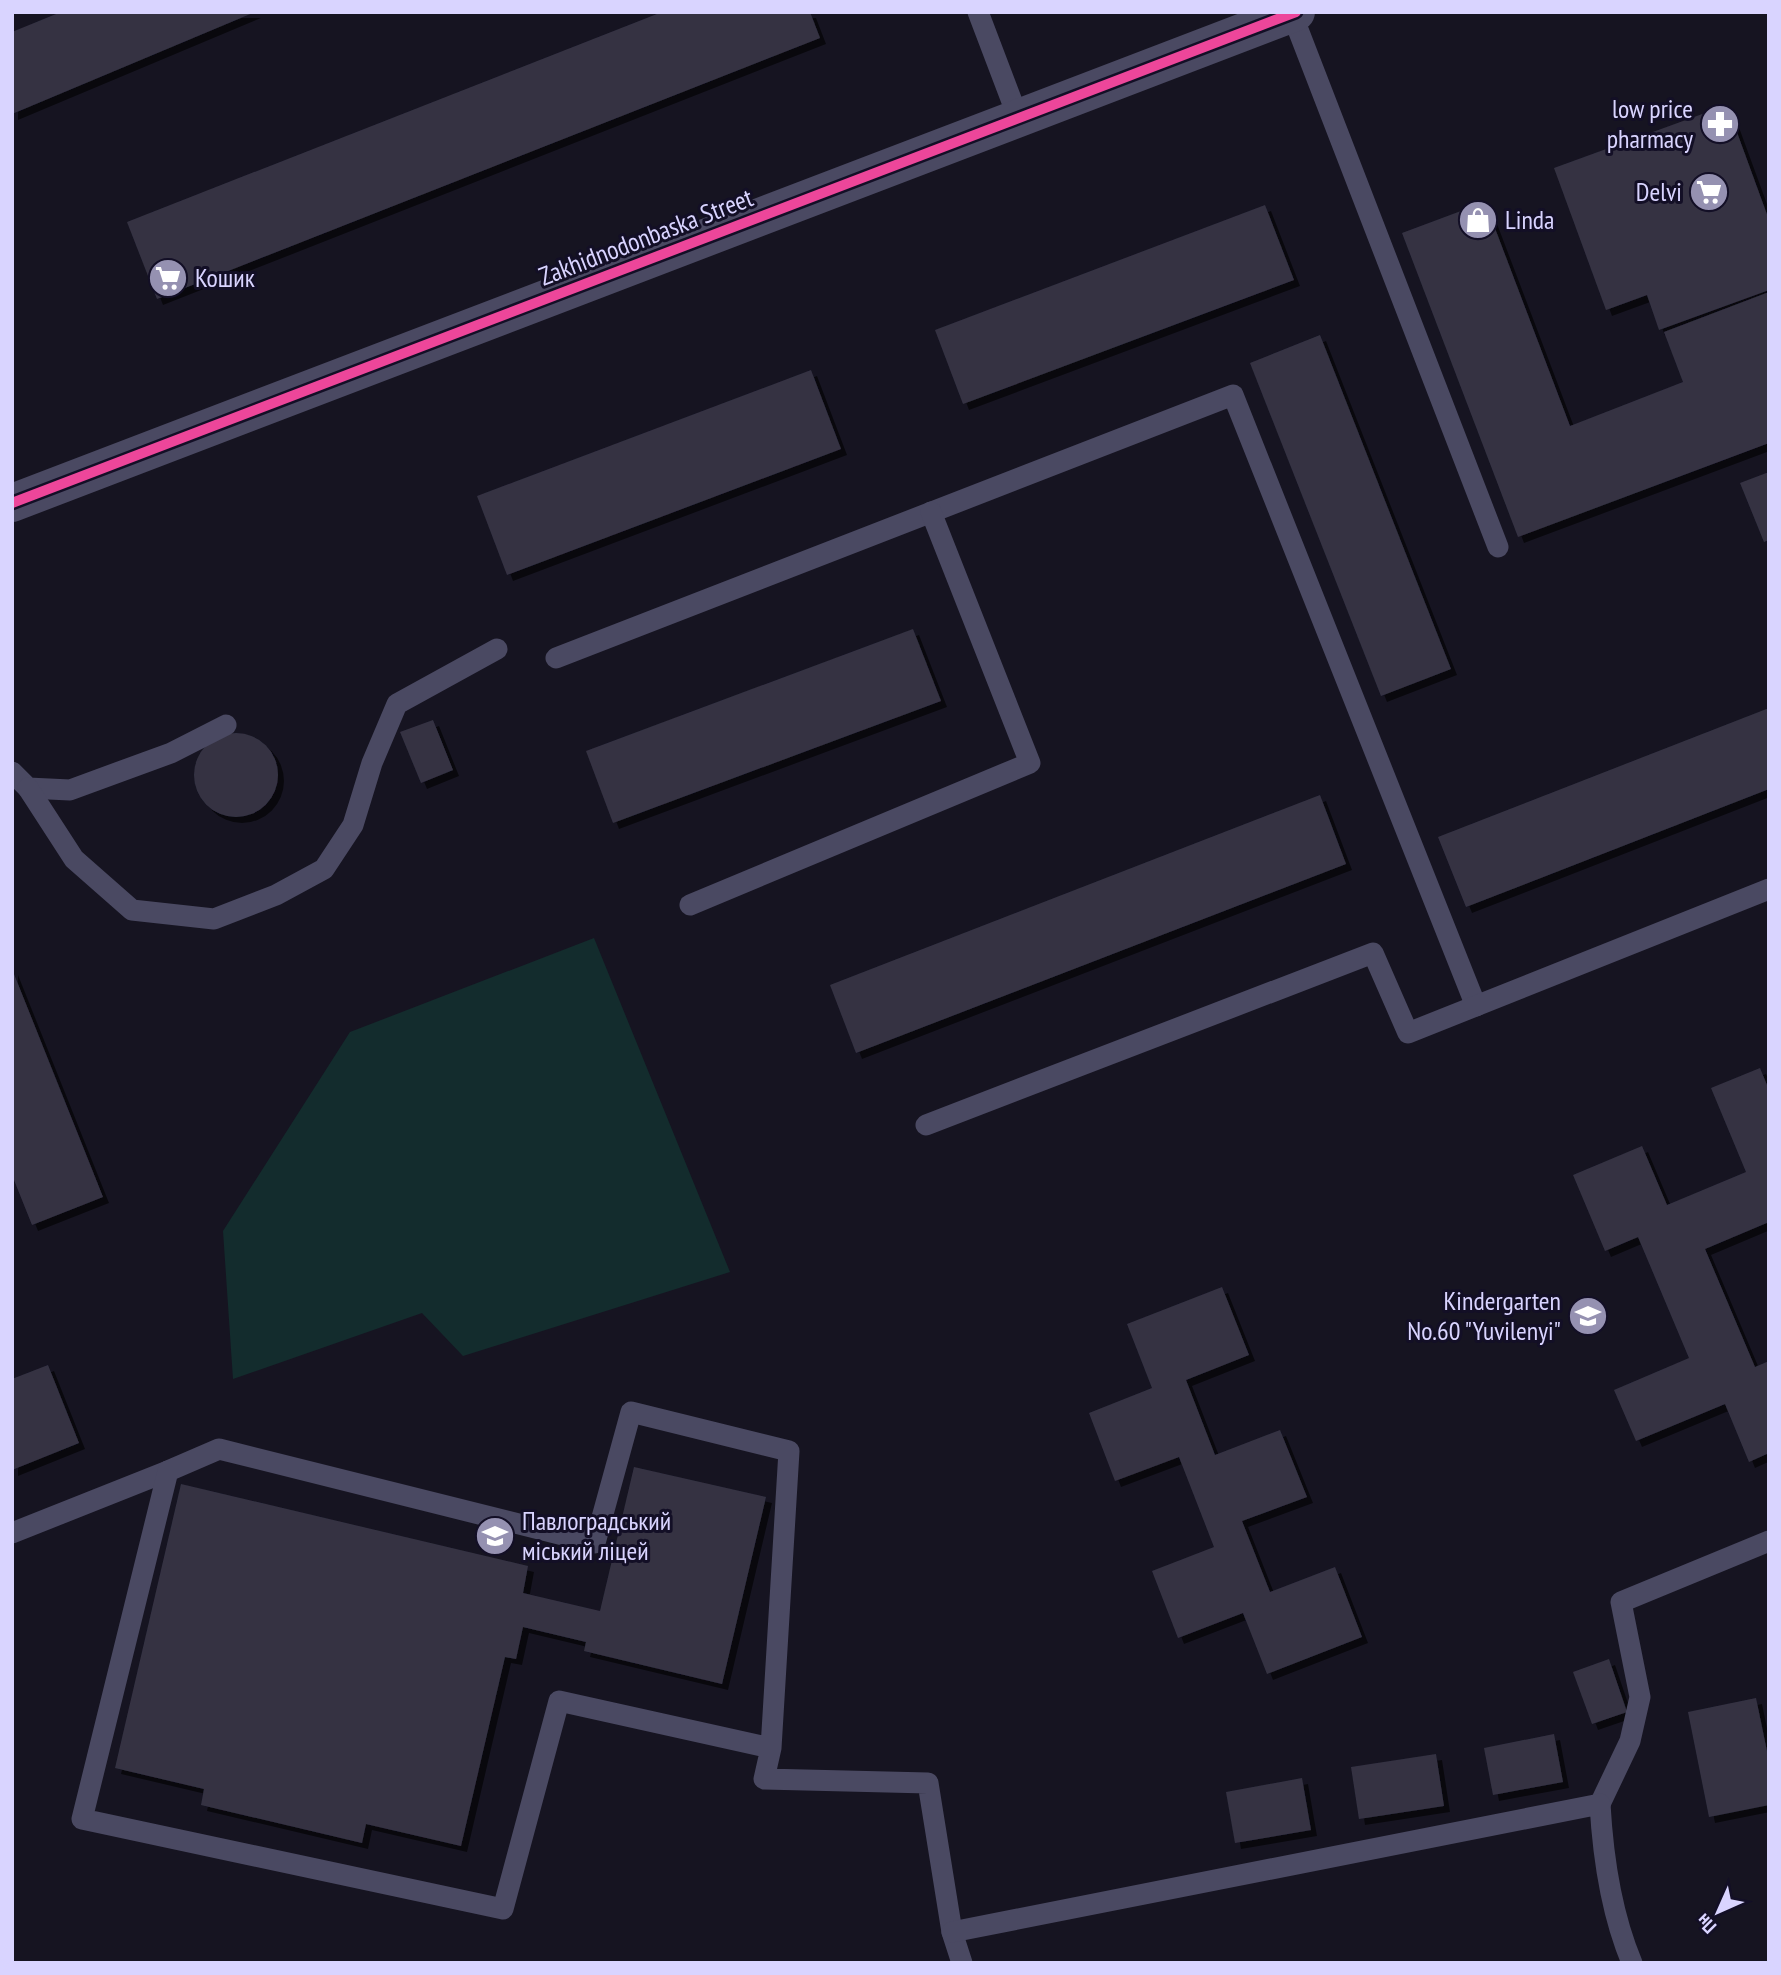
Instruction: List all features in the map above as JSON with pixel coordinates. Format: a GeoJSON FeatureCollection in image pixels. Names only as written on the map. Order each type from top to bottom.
{"type":"FeatureCollection","features":[{"type":"Feature","properties":{"kind":"street","name":"Zakhidnodonbaska Street"},"geometry":{"type":"LineString","coordinates":[[12,503],[1294,13]]}},
{"type":"Feature","properties":{"kind":"lane"},"geometry":{"type":"LineString","coordinates":[[978,12],[1019,120]]}},
{"type":"Feature","properties":{"kind":"lane"},"geometry":{"type":"LineString","coordinates":[[1294,13],[1498,547]]}},
{"type":"Feature","properties":{"kind":"lane"},"geometry":{"type":"LineString","coordinates":[[556,657],[1233,395],[1476,1006]]}},
{"type":"Feature","properties":{"kind":"lane"},"geometry":{"type":"LineString","coordinates":[[690,905],[1030,763],[931,512]]}},
{"type":"Feature","properties":{"kind":"lane"},"geometry":{"type":"LineString","coordinates":[[12,772],[27,788],[74,859],[132,910],[214,919],[276,895],[324,869],[353,825],[372,763],[397,704],[497,649]]}},
{"type":"Feature","properties":{"kind":"lane"},"geometry":{"type":"LineString","coordinates":[[27,788],[70,790],[171,753],[226,725]]}},
{"type":"Feature","properties":{"kind":"lane"},"geometry":{"type":"LineString","coordinates":[[926,1125],[1373,953],[1408,1033],[1769,889]]}},
{"type":"Feature","properties":{"kind":"lane"},"geometry":{"type":"LineString","coordinates":[[12,1533],[219,1449],[595,1543],[631,1412],[789,1451],[771,1748],[764,1779],[928,1783],[952,1932],[962,1963]]}},
{"type":"Feature","properties":{"kind":"lane"},"geometry":{"type":"LineString","coordinates":[[167,1471],[82,1819],[503,1909],[559,1701],[771,1748]]}},
{"type":"Feature","properties":{"kind":"lane"},"geometry":{"type":"LineString","coordinates":[[1632,1963],[1621,1938],[1603,1853],[1600,1804],[1630,1741],[1640,1697],[1621,1602],[1769,1541]]}},
{"type":"Feature","properties":{"kind":"lane"},"geometry":{"type":"LineString","coordinates":[[952,1932],[1600,1804]]}},
{"type":"Feature","properties":{"kind":"green space"},"geometry":{"type":"Polygon","coordinates":[[[594,938],[730,1272],[463,1356],[422,1313],[233,1379],[223,1231],[350,1032],[594,938]]]}},
{"type":"Feature","properties":{"kind":"building"},"geometry":{"type":"Polygon","coordinates":[[[61,12],[255,12],[12,114],[12,32],[61,12]]]}},
{"type":"Feature","properties":{"kind":"building"},"geometry":{"type":"Polygon","coordinates":[[[662,12],[810,12],[820,38],[157,299],[127,222],[662,12]]]}},
{"type":"Feature","properties":{"kind":"building"},"geometry":{"type":"Polygon","coordinates":[[[1727,105],[1769,220],[1769,290],[1659,330],[1647,295],[1606,310],[1554,168],[1727,105]]]}},
{"type":"Feature","properties":{"kind":"building"},"geometry":{"type":"Polygon","coordinates":[[[1485,202],[1570,426],[1683,382],[1664,332],[1769,292],[1769,443],[1518,537],[1402,233],[1485,202]]]}},
{"type":"Feature","properties":{"kind":"building"},"geometry":{"type":"Polygon","coordinates":[[[1265,205],[1294,280],[963,404],[935,330],[1265,205]]]}},
{"type":"Feature","properties":{"kind":"building"},"geometry":{"type":"Polygon","coordinates":[[[1320,335],[1451,669],[1381,696],[1250,363],[1320,335]]]}},
{"type":"Feature","properties":{"kind":"building"},"geometry":{"type":"Polygon","coordinates":[[[811,370],[841,449],[507,575],[477,496],[811,370]]]}},
{"type":"Feature","properties":{"kind":"building"},"geometry":{"type":"Polygon","coordinates":[[[1769,472],[1769,540],[1764,542],[1740,483],[1769,472]]]}},
{"type":"Feature","properties":{"kind":"building"},"geometry":{"type":"Polygon","coordinates":[[[913,629],[941,701],[613,823],[586,751],[913,629]]]}},
{"type":"Feature","properties":{"kind":"building"},"geometry":{"type":"Polygon","coordinates":[[[1769,708],[1769,789],[1466,907],[1438,837],[1769,708]]]}},
{"type":"Feature","properties":{"kind":"building"},"geometry":{"type":"Polygon","coordinates":[[[433,720],[453,770],[421,783],[400,732],[433,720]]]}},
{"type":"Feature","properties":{"kind":"building"},"geometry":{"type":"Polygon","coordinates":[[[236,733],[252,736],[271,752],[278,775],[275,791],[259,810],[236,817],[220,814],[201,798],[194,775],[197,759],[213,740],[236,733]]]}},
{"type":"Feature","properties":{"kind":"building"},"geometry":{"type":"Polygon","coordinates":[[[1320,795],[1346,864],[856,1053],[830,985],[1320,795]]]}},
{"type":"Feature","properties":{"kind":"building"},"geometry":{"type":"Polygon","coordinates":[[[12,969],[103,1197],[32,1225],[12,1175],[12,969]]]}},
{"type":"Feature","properties":{"kind":"building"},"geometry":{"type":"Polygon","coordinates":[[[1760,1068],[1769,1090],[1769,1222],[1705,1249],[1755,1367],[1769,1361],[1769,1453],[1749,1462],[1725,1404],[1636,1441],[1614,1390],[1689,1358],[1638,1237],[1605,1251],[1573,1175],[1642,1146],[1667,1205],[1746,1172],[1711,1088],[1760,1068]]]}},
{"type":"Feature","properties":{"kind":"building"},"geometry":{"type":"Polygon","coordinates":[[[1222,1287],[1249,1355],[1186,1380],[1215,1455],[1280,1430],[1307,1497],[1242,1521],[1270,1592],[1335,1567],[1362,1637],[1267,1674],[1243,1613],[1178,1638],[1152,1571],[1214,1547],[1179,1457],[1115,1481],[1089,1413],[1152,1388],[1127,1324],[1222,1287]]]}},
{"type":"Feature","properties":{"kind":"building"},"geometry":{"type":"Polygon","coordinates":[[[48,1365],[79,1443],[12,1470],[12,1379],[48,1365]]]}},
{"type":"Feature","properties":{"kind":"building"},"geometry":{"type":"Polygon","coordinates":[[[634,1467],[766,1497],[722,1684],[584,1651],[586,1642],[523,1627],[516,1659],[505,1657],[461,1846],[366,1824],[362,1843],[201,1805],[204,1789],[115,1768],[181,1484],[528,1566],[523,1593],[600,1611],[634,1467]]]}},
{"type":"Feature","properties":{"kind":"building"},"geometry":{"type":"Polygon","coordinates":[[[1609,1659],[1627,1712],[1592,1724],[1573,1672],[1609,1659]]]}},
{"type":"Feature","properties":{"kind":"building"},"geometry":{"type":"Polygon","coordinates":[[[1756,1698],[1769,1761],[1769,1805],[1709,1817],[1688,1712],[1756,1698]]]}},
{"type":"Feature","properties":{"kind":"building"},"geometry":{"type":"Polygon","coordinates":[[[1554,1734],[1563,1782],[1493,1795],[1484,1748],[1554,1734]]]}},
{"type":"Feature","properties":{"kind":"building"},"geometry":{"type":"Polygon","coordinates":[[[1436,1754],[1444,1806],[1359,1819],[1351,1767],[1436,1754]]]}},
{"type":"Feature","properties":{"kind":"building"},"geometry":{"type":"Polygon","coordinates":[[[1302,1778],[1311,1830],[1235,1843],[1226,1792],[1302,1778]]]}},
{"type":"Feature","properties":{"kind":"cycle path"},"geometry":{"type":"LineString","coordinates":[[12,503],[1296,12]]}},
{"type":"Feature","properties":{"kind":"place","name":"low price pharmacy"},"geometry":{"type":"Point","coordinates":[1720,124]}},
{"type":"Feature","properties":{"kind":"place","name":"Delvi"},"geometry":{"type":"Point","coordinates":[1709,192]}},
{"type":"Feature","properties":{"kind":"place","name":"Linda"},"geometry":{"type":"Point","coordinates":[1478,220]}},
{"type":"Feature","properties":{"kind":"place","name":"Кошик"},"geometry":{"type":"Point","coordinates":[168,278]}},
{"type":"Feature","properties":{"kind":"place","name":"Kindergarten No.60 \"Yuvilenyi\""},"geometry":{"type":"Point","coordinates":[1588,1316]}},
{"type":"Feature","properties":{"kind":"place","name":"Павлоградський міський ліцей"},"geometry":{"type":"Point","coordinates":[495,1536]}}]}
